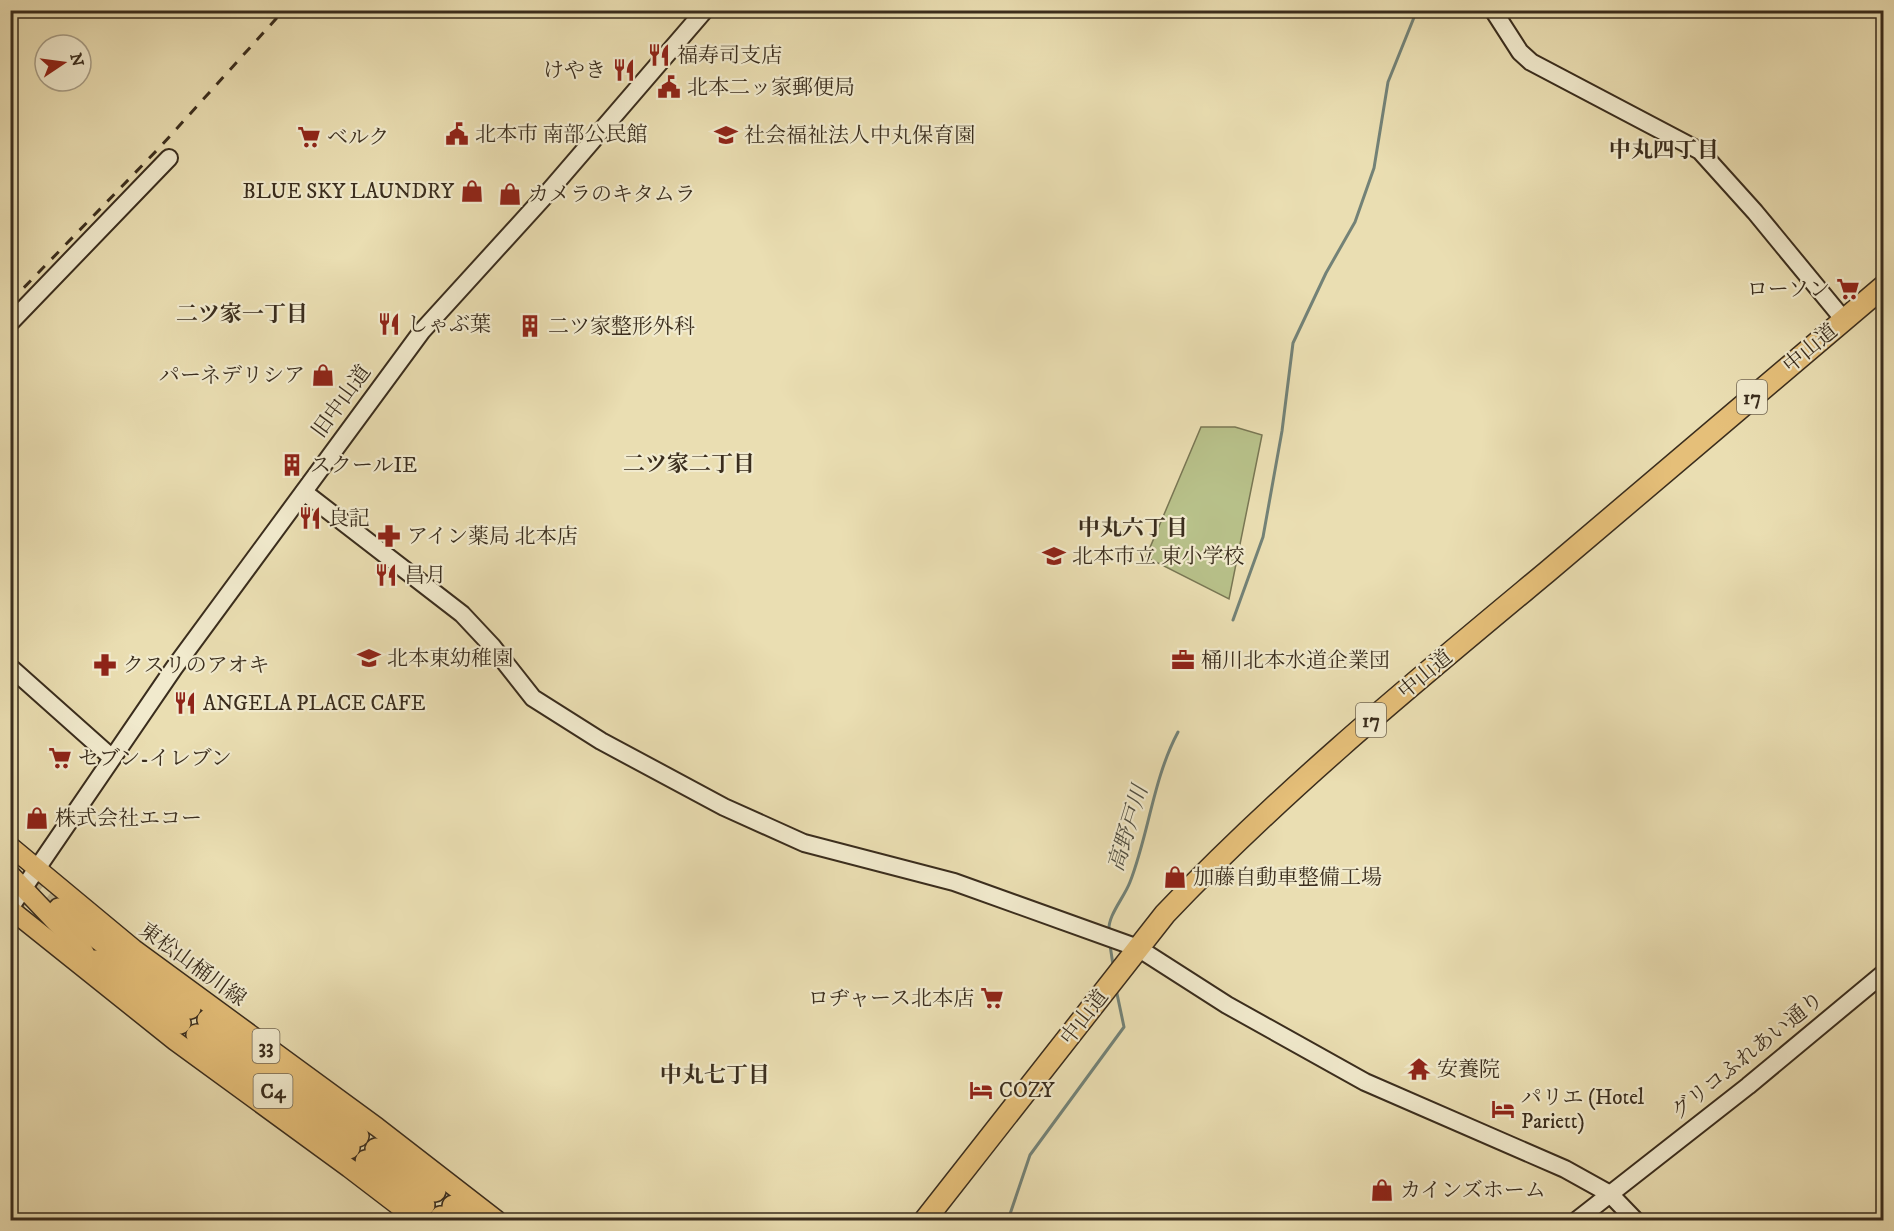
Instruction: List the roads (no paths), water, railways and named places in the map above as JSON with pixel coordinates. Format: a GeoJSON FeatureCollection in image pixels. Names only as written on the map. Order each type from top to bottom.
{"type":"FeatureCollection","features":[{"type":"Feature","properties":{"kind":"highway","name":"中山道"},"geometry":{"type":"LineString","coordinates":[[939,1221],[1142,951],[1164,914],[1206,870],[1292,789],[1884,286]]}},
{"type":"Feature","properties":{"kind":"highway","name":"中山道"},"geometry":{"type":"LineString","coordinates":[[925,1221],[1142,951],[1270,823],[1884,302]]}},
{"type":"Feature","properties":{"kind":"highway","name":"C4"},"geometry":{"type":"LineString","coordinates":[[59,909],[194,1021],[362,1148],[425,1205]]}},
{"type":"Feature","properties":{"kind":"highway","name":"C4"},"geometry":{"type":"LineString","coordinates":[[96,960],[194,1021]]}},
{"type":"Feature","properties":{"kind":"highway"},"geometry":{"type":"LineString","coordinates":[[446,1215],[470,1221]]}},
{"type":"Feature","properties":{"kind":"main road","name":"東松山桶川線"},"geometry":{"type":"LineString","coordinates":[[10,846],[134,949],[358,1113],[497,1221]]}},
{"type":"Feature","properties":{"kind":"main road","name":"33"},"geometry":{"type":"LineString","coordinates":[[10,874],[25,887],[84,952],[104,984]]}},
{"type":"Feature","properties":{"kind":"main road","name":"33"},"geometry":{"type":"LineString","coordinates":[[10,909],[175,1041],[349,1168],[425,1205]]}},
{"type":"Feature","properties":{"kind":"street","name":"旧中山道"},"geometry":{"type":"LineString","coordinates":[[10,909],[111,757],[422,331],[544,197],[705,10]]}},
{"type":"Feature","properties":{"kind":"street"},"geometry":{"type":"LineString","coordinates":[[1493,10],[1520,52],[1531,62],[1700,151],[1755,212],[1844,320]]}},
{"type":"Feature","properties":{"kind":"street"},"geometry":{"type":"LineString","coordinates":[[10,323],[169,158]]}},
{"type":"Feature","properties":{"kind":"street"},"geometry":{"type":"LineString","coordinates":[[304,492],[462,614],[492,646],[532,698],[601,741],[724,807],[804,843],[954,882],[1142,951],[1227,1005],[1365,1082],[1565,1169],[1610,1194],[1635,1221]]}},
{"type":"Feature","properties":{"kind":"street"},"geometry":{"type":"LineString","coordinates":[[10,667],[111,757]]}},
{"type":"Feature","properties":{"kind":"street","name":"グリコふれあい通り"},"geometry":{"type":"LineString","coordinates":[[1577,1221],[1748,1086],[1884,973]]}},
{"type":"Feature","properties":{"kind":"waterway"},"geometry":{"type":"LineString","coordinates":[[1233,620],[1263,537],[1282,431],[1293,343],[1326,273],[1355,222],[1374,168],[1388,82],[1417,10]]}},
{"type":"Feature","properties":{"kind":"waterway","name":"高野戸川"},"geometry":{"type":"LineString","coordinates":[[1109,932],[1116,907],[1127,888],[1136,863],[1163,768],[1178,732]]}},
{"type":"Feature","properties":{"kind":"waterway","name":"高野戸川"},"geometry":{"type":"LineString","coordinates":[[1110,945],[1113,965]]}},
{"type":"Feature","properties":{"kind":"waterway","name":"高野戸川"},"geometry":{"type":"LineString","coordinates":[[1008,1220],[1030,1155],[1124,1027],[1116,989]]}},
{"type":"Feature","properties":{"kind":"tunnel"},"geometry":{"type":"LineString","coordinates":[[22,879],[59,909]]}},
{"type":"Feature","properties":{"kind":"tunnel"},"geometry":{"type":"LineString","coordinates":[[10,892],[51,925]]}},
{"type":"Feature","properties":{"kind":"railway"},"geometry":{"type":"LineString","coordinates":[[10,302],[161,146],[284,10]]}},
{"type":"Feature","properties":{"kind":"place","name":"福寿司支店"},"geometry":{"type":"Point","coordinates":[659,55]}},
{"type":"Feature","properties":{"kind":"place","name":"けやき"},"geometry":{"type":"Point","coordinates":[624,70]}},
{"type":"Feature","properties":{"kind":"place","name":"北本二ッ家郵便局"},"geometry":{"type":"Point","coordinates":[669,87]}},
{"type":"Feature","properties":{"kind":"place","name":"北本市 南部公民館"},"geometry":{"type":"Point","coordinates":[457,134]}},
{"type":"Feature","properties":{"kind":"place","name":"社会福祉法人中丸保育園"},"geometry":{"type":"Point","coordinates":[726,135]}},
{"type":"Feature","properties":{"kind":"place","name":"ベルク"},"geometry":{"type":"Point","coordinates":[309,137]}},
{"type":"Feature","properties":{"kind":"place","name":"BLUE SKY LAUNDRY"},"geometry":{"type":"Point","coordinates":[472,191]}},
{"type":"Feature","properties":{"kind":"place","name":"カメラのキタムラ"},"geometry":{"type":"Point","coordinates":[510,194]}},
{"type":"Feature","properties":{"kind":"place","name":"ローソン"},"geometry":{"type":"Point","coordinates":[1848,289]}},
{"type":"Feature","properties":{"kind":"place","name":"しゃぶ葉"},"geometry":{"type":"Point","coordinates":[389,324]}},
{"type":"Feature","properties":{"kind":"place","name":"二ツ家整形外科"},"geometry":{"type":"Point","coordinates":[530,326]}},
{"type":"Feature","properties":{"kind":"place","name":"パーネデリシア"},"geometry":{"type":"Point","coordinates":[323,375]}},
{"type":"Feature","properties":{"kind":"place","name":"スクールIE"},"geometry":{"type":"Point","coordinates":[292,465]}},
{"type":"Feature","properties":{"kind":"place","name":"良記"},"geometry":{"type":"Point","coordinates":[310,518]}},
{"type":"Feature","properties":{"kind":"place","name":"アイン薬局 北本店"},"geometry":{"type":"Point","coordinates":[389,536]}},
{"type":"Feature","properties":{"kind":"place","name":"北本市立 東小学校"},"geometry":{"type":"Point","coordinates":[1054,556]}},
{"type":"Feature","properties":{"kind":"place","name":"昌月"},"geometry":{"type":"Point","coordinates":[386,575]}},
{"type":"Feature","properties":{"kind":"place","name":"北本東幼稚園"},"geometry":{"type":"Point","coordinates":[369,658]}},
{"type":"Feature","properties":{"kind":"place","name":"桶川北本水道企業団"},"geometry":{"type":"Point","coordinates":[1183,660]}},
{"type":"Feature","properties":{"kind":"place","name":"クスリのアオキ"},"geometry":{"type":"Point","coordinates":[105,665]}},
{"type":"Feature","properties":{"kind":"place","name":"ANGELA PLACE CAFE"},"geometry":{"type":"Point","coordinates":[185,703]}},
{"type":"Feature","properties":{"kind":"place","name":"セブン-イレブン"},"geometry":{"type":"Point","coordinates":[60,758]}},
{"type":"Feature","properties":{"kind":"place","name":"株式会社エコー"},"geometry":{"type":"Point","coordinates":[37,818]}},
{"type":"Feature","properties":{"kind":"place","name":"加藤自動車整備工場"},"geometry":{"type":"Point","coordinates":[1175,877]}},
{"type":"Feature","properties":{"kind":"place","name":"ロヂャース北本店"},"geometry":{"type":"Point","coordinates":[992,998]}},
{"type":"Feature","properties":{"kind":"place","name":"安養院"},"geometry":{"type":"Point","coordinates":[1419,1069]}},
{"type":"Feature","properties":{"kind":"place","name":"COZY"},"geometry":{"type":"Point","coordinates":[981,1090]}},
{"type":"Feature","properties":{"kind":"place","name":"パリエ (Hotel Pariett)"},"geometry":{"type":"Point","coordinates":[1503,1109]}},
{"type":"Feature","properties":{"kind":"place","name":"カインズホーム"},"geometry":{"type":"Point","coordinates":[1382,1190]}},
{"type":"Feature","properties":{"kind":"district","name":"中丸四丁目"},"geometry":{"type":"Point","coordinates":[1664,149]}},
{"type":"Feature","properties":{"kind":"district","name":"二ツ家一丁目"},"geometry":{"type":"Point","coordinates":[242,313]}},
{"type":"Feature","properties":{"kind":"district","name":"二ツ家二丁目"},"geometry":{"type":"Point","coordinates":[689,463]}},
{"type":"Feature","properties":{"kind":"district","name":"中丸六丁目"},"geometry":{"type":"Point","coordinates":[1133,527]}},
{"type":"Feature","properties":{"kind":"district","name":"中丸七丁目"},"geometry":{"type":"Point","coordinates":[715,1074]}}]}
